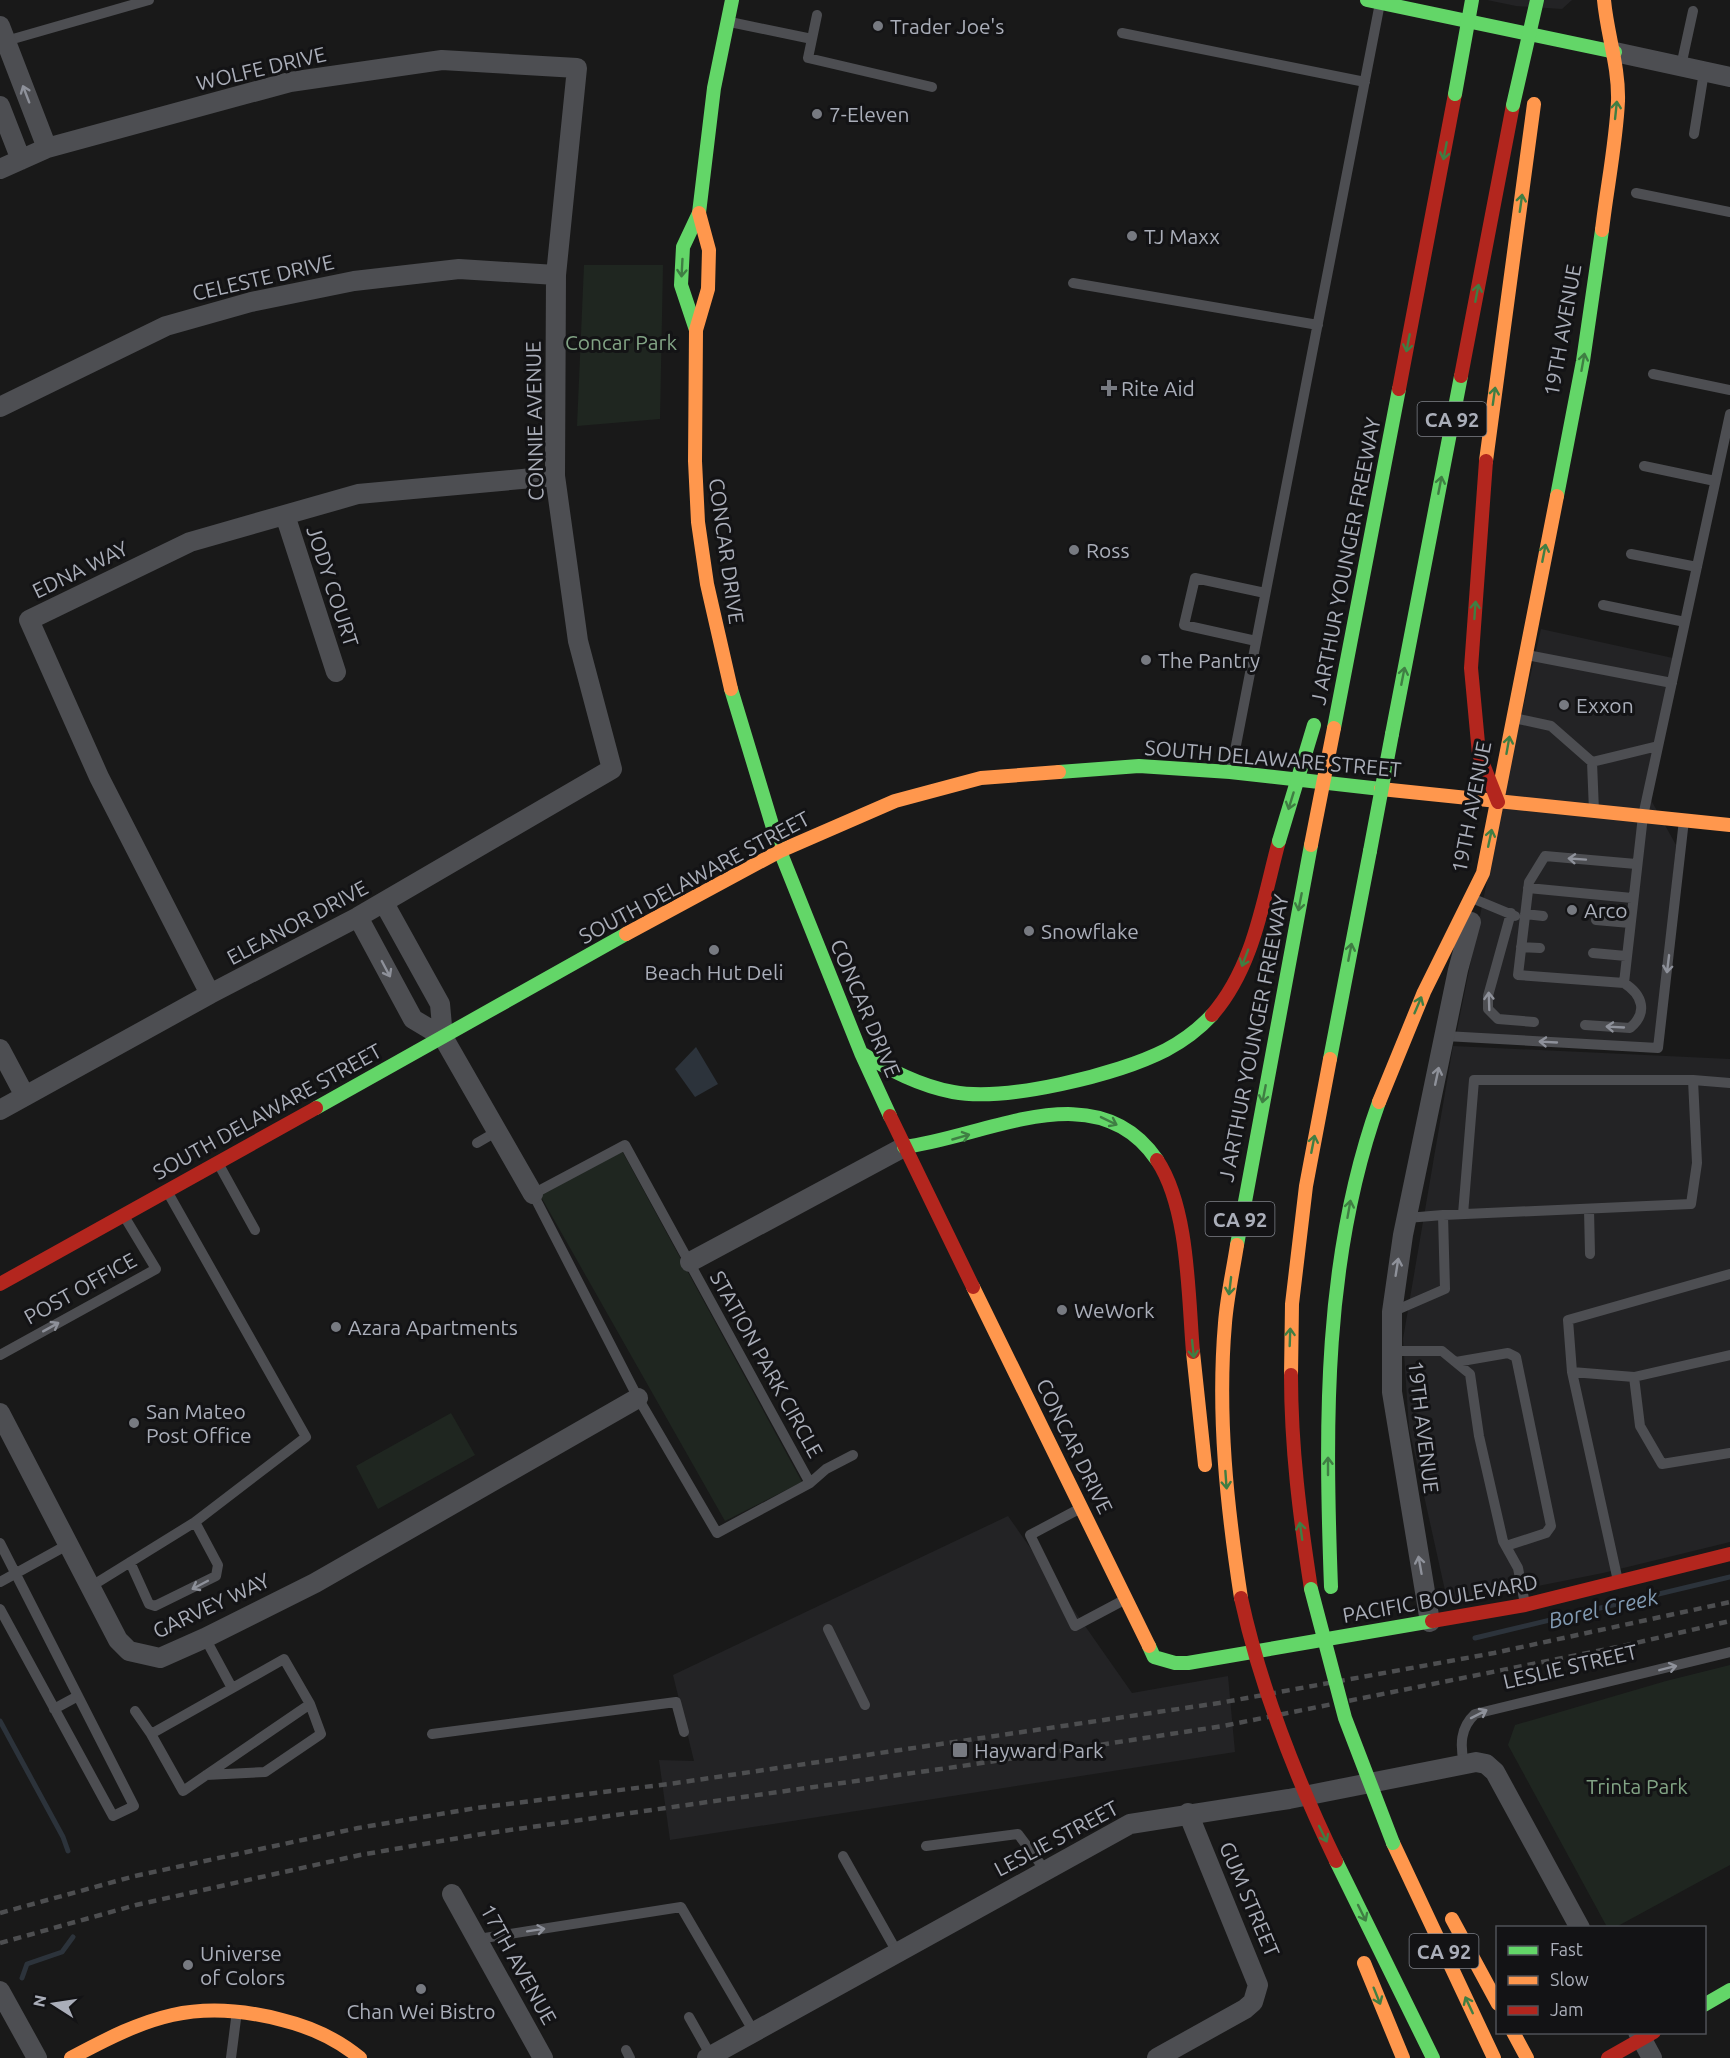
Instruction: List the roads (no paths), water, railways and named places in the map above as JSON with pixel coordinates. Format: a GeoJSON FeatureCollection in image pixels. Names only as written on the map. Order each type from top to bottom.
{"type":"FeatureCollection","features":[{"type":"Feature","properties":{"kind":"main road","name":"CONCAR DRIVE"},"geometry":{"type":"LineString","coordinates":[[696,330],[681,285],[683,247],[699,213],[714,88],[732,0]]}},
{"type":"Feature","properties":{"kind":"main road","name":"J ARTHUR YOUNGER FREEWAY"},"geometry":{"type":"LineString","coordinates":[[1433,2058],[1289,1762],[1275,1723],[1236,1600],[1223,1445],[1226,1323],[1243,1203],[1376,513],[1455,94],[1470,0]]}},
{"type":"Feature","properties":{"kind":"main road","name":"CA 92"},"geometry":{"type":"LineString","coordinates":[[1494,2058],[1393,1843],[1351,1739],[1339,1701],[1311,1589],[1298,1503],[1291,1424],[1292,1304],[1306,1186],[1513,105],[1537,0]]}},
{"type":"Feature","properties":{"kind":"main road"},"geometry":{"type":"LineString","coordinates":[[1539,58],[1545,0]]}},
{"type":"Feature","properties":{"kind":"main road","name":"19TH AVENUE"},"geometry":{"type":"LineString","coordinates":[[1483,873],[1581,373],[1592,303],[1618,100],[1615,52],[1607,31],[1604,0]]}},
{"type":"Feature","properties":{"kind":"main road"},"geometry":{"type":"LineString","coordinates":[[1374,1],[1430,7],[1615,52]]}},
{"type":"Feature","properties":{"kind":"main road"},"geometry":{"type":"LineString","coordinates":[[1498,802],[1479,754],[1471,669],[1487,454],[1535,98]]}},
{"type":"Feature","properties":{"kind":"main road","name":"CONCAR DRIVE"},"geometry":{"type":"LineString","coordinates":[[699,213],[709,250],[708,289],[696,330],[695,461],[698,522],[706,584],[737,717],[780,851],[861,1053],[904,1147],[1083,1507],[1154,1657]]}},
{"type":"Feature","properties":{"kind":"main road"},"geometry":{"type":"LineString","coordinates":[[1330,670],[1376,513]]}},
{"type":"Feature","properties":{"kind":"main road"},"geometry":{"type":"LineString","coordinates":[[861,1053],[915,1080],[966,1094],[993,1094],[1128,1065],[1159,1054],[1183,1040],[1224,1001],[1237,978],[1316,720]]}},
{"type":"Feature","properties":{"kind":"main road","name":"SOUTH DELAWARE STREET"},"geometry":{"type":"LineString","coordinates":[[0,1284],[443,1036],[780,851],[905,797],[981,778],[1139,766],[1230,772],[1730,825]]}},
{"type":"Feature","properties":{"kind":"main road"},"geometry":{"type":"LineString","coordinates":[[1332,1592],[1328,1496],[1331,1340],[1335,1292],[1350,1202],[1361,1159],[1392,1066],[1426,983],[1473,899]]}},
{"type":"Feature","properties":{"kind":"main road"},"geometry":{"type":"LineString","coordinates":[[985,1108],[1051,1083]]}},
{"type":"Feature","properties":{"kind":"main road"},"geometry":{"type":"LineString","coordinates":[[904,1147],[938,1143],[1052,1113],[1076,1111],[1099,1116],[1126,1129],[1145,1143],[1162,1165],[1173,1191],[1180,1219],[1207,1482]]}},
{"type":"Feature","properties":{"kind":"main road"},"geometry":{"type":"LineString","coordinates":[[904,1147],[930,1128]]}},
{"type":"Feature","properties":{"kind":"main road","name":"PACIFIC BOULEVARD"},"geometry":{"type":"LineString","coordinates":[[1154,1657],[1175,1663],[1188,1663],[1430,1622],[1525,1605],[1730,1554]]}},
{"type":"Feature","properties":{"kind":"main road"},"geometry":{"type":"LineString","coordinates":[[1223,1572],[1236,1600]]}},
{"type":"Feature","properties":{"kind":"main road"},"geometry":{"type":"LineString","coordinates":[[1336,1619],[1339,1701]]}},
{"type":"Feature","properties":{"kind":"main road"},"geometry":{"type":"LineString","coordinates":[[1351,1739],[1404,1832]]}},
{"type":"Feature","properties":{"kind":"main road"},"geometry":{"type":"LineString","coordinates":[[1336,1861],[1344,1911]]}},
{"type":"Feature","properties":{"kind":"main road"},"geometry":{"type":"LineString","coordinates":[[1447,1911],[1496,2002]]}},
{"type":"Feature","properties":{"kind":"main road"},"geometry":{"type":"LineString","coordinates":[[1359,1950],[1403,2058]]}},
{"type":"Feature","properties":{"kind":"main road"},"geometry":{"type":"LineString","coordinates":[[1706,2004],[1730,1990]]}},
{"type":"Feature","properties":{"kind":"main road"},"geometry":{"type":"LineString","coordinates":[[71,2058],[146,2020],[193,2008],[237,2010],[315,2030],[360,2058]]}},
{"type":"Feature","properties":{"kind":"main road"},"geometry":{"type":"LineString","coordinates":[[1514,2034],[1527,2058]]}},
{"type":"Feature","properties":{"kind":"main road"},"geometry":{"type":"LineString","coordinates":[[1608,2058],[1645,2035]]}},
{"type":"Feature","properties":{"kind":"street"},"geometry":{"type":"LineString","coordinates":[[2,37],[47,148]]}},
{"type":"Feature","properties":{"kind":"street"},"geometry":{"type":"LineString","coordinates":[[1615,52],[1730,77]]}},
{"type":"Feature","properties":{"kind":"street","name":"WOLFE DRIVE"},"geometry":{"type":"LineString","coordinates":[[0,169],[47,148],[290,81],[442,60],[577,68]]}},
{"type":"Feature","properties":{"kind":"street","name":"CONNIE AVENUE"},"geometry":{"type":"LineString","coordinates":[[577,68],[556,274],[555,476],[578,641],[612,769]]}},
{"type":"Feature","properties":{"kind":"street"},"geometry":{"type":"LineString","coordinates":[[0,106],[21,160]]}},
{"type":"Feature","properties":{"kind":"street","name":"CELESTE DRIVE"},"geometry":{"type":"LineString","coordinates":[[0,407],[166,326],[251,302],[354,281],[459,269],[556,274]]}},
{"type":"Feature","properties":{"kind":"street","name":"EDNA WAY"},"geometry":{"type":"LineString","coordinates":[[210,994],[99,777],[29,620],[190,542],[358,494],[555,476]]}},
{"type":"Feature","properties":{"kind":"street","name":"JODY COURT"},"geometry":{"type":"LineString","coordinates":[[285,515],[336,672]]}},
{"type":"Feature","properties":{"kind":"street","name":"ELEANOR DRIVE"},"geometry":{"type":"LineString","coordinates":[[0,1110],[210,994],[358,918],[612,769]]}},
{"type":"Feature","properties":{"kind":"street","name":"19TH AVENUE"},"geometry":{"type":"LineString","coordinates":[[1430,1622],[1397,1433],[1390,1351],[1392,1312],[1407,1218],[1458,970],[1473,899],[1483,873]]}},
{"type":"Feature","properties":{"kind":"street"},"geometry":{"type":"LineString","coordinates":[[384,903],[440,1004],[443,1036],[533,1194]]}},
{"type":"Feature","properties":{"kind":"street"},"geometry":{"type":"LineString","coordinates":[[358,918],[413,1019],[443,1036]]}},
{"type":"Feature","properties":{"kind":"street"},"geometry":{"type":"LineString","coordinates":[[0,1049],[25,1096]]}},
{"type":"Feature","properties":{"kind":"street"},"geometry":{"type":"LineString","coordinates":[[690,1262],[904,1147]]}},
{"type":"Feature","properties":{"kind":"street","name":"GARVEY WAY"},"geometry":{"type":"LineString","coordinates":[[0,1413],[118,1640],[129,1651],[160,1658],[206,1638],[315,1583],[391,1537],[638,1398]]}},
{"type":"Feature","properties":{"kind":"street","name":"LESLIE STREET"},"geometry":{"type":"LineString","coordinates":[[709,2057],[1130,1824],[1289,1799],[1464,1764],[1486,1764],[1495,1772],[1579,1926]]}},
{"type":"Feature","properties":{"kind":"street","name":"GUM STREET"},"geometry":{"type":"LineString","coordinates":[[1157,2058],[1245,2009],[1253,2002],[1258,1985],[1188,1814]]}},
{"type":"Feature","properties":{"kind":"street","name":"17TH AVENUE"},"geometry":{"type":"LineString","coordinates":[[452,1894],[543,2058]]}},
{"type":"Feature","properties":{"kind":"street"},"geometry":{"type":"LineString","coordinates":[[0,1990],[37,2058]]}},
{"type":"Feature","properties":{"kind":"street"},"geometry":{"type":"LineString","coordinates":[[1645,2035],[1652,2058]]}},
{"type":"Feature","properties":{"kind":"lane"},"geometry":{"type":"LineString","coordinates":[[2,37],[149,0]]}},
{"type":"Feature","properties":{"kind":"lane"},"geometry":{"type":"LineString","coordinates":[[1230,772],[1365,82],[1374,1]]}},
{"type":"Feature","properties":{"kind":"lane"},"geometry":{"type":"LineString","coordinates":[[1681,66],[1693,11]]}},
{"type":"Feature","properties":{"kind":"lane"},"geometry":{"type":"LineString","coordinates":[[817,15],[808,58],[932,87]]}},
{"type":"Feature","properties":{"kind":"lane"},"geometry":{"type":"LineString","coordinates":[[728,21],[812,39]]}},
{"type":"Feature","properties":{"kind":"lane"},"geometry":{"type":"LineString","coordinates":[[1122,33],[1365,82]]}},
{"type":"Feature","properties":{"kind":"lane"},"geometry":{"type":"LineString","coordinates":[[1694,134],[1704,72]]}},
{"type":"Feature","properties":{"kind":"lane"},"geometry":{"type":"LineString","coordinates":[[1636,193],[1730,212]]}},
{"type":"Feature","properties":{"kind":"lane"},"geometry":{"type":"LineString","coordinates":[[1073,283],[1318,325]]}},
{"type":"Feature","properties":{"kind":"lane"},"geometry":{"type":"LineString","coordinates":[[1653,374],[1730,390]]}},
{"type":"Feature","properties":{"kind":"lane"},"geometry":{"type":"LineString","coordinates":[[1624,982],[1643,816],[1730,414]]}},
{"type":"Feature","properties":{"kind":"lane"},"geometry":{"type":"LineString","coordinates":[[1644,466],[1716,481]]}},
{"type":"Feature","properties":{"kind":"lane"},"geometry":{"type":"LineString","coordinates":[[1631,554],[1697,567]]}},
{"type":"Feature","properties":{"kind":"lane"},"geometry":{"type":"LineString","coordinates":[[1256,640],[1184,625],[1195,578],[1265,593]]}},
{"type":"Feature","properties":{"kind":"lane"},"geometry":{"type":"LineString","coordinates":[[1603,604],[1685,622]]}},
{"type":"Feature","properties":{"kind":"lane"},"geometry":{"type":"LineString","coordinates":[[1524,655],[1672,683]]}},
{"type":"Feature","properties":{"kind":"lane"},"geometry":{"type":"LineString","coordinates":[[1512,717],[1551,726],[1592,762],[1593,811]]}},
{"type":"Feature","properties":{"kind":"lane"},"geometry":{"type":"LineString","coordinates":[[1592,762],[1658,746]]}},
{"type":"Feature","properties":{"kind":"lane"},"geometry":{"type":"LineString","coordinates":[[1445,1036],[1658,1048],[1684,820]]}},
{"type":"Feature","properties":{"kind":"lane"},"geometry":{"type":"LineString","coordinates":[[1585,1025],[1630,1028],[1639,1020],[1642,1008],[1640,998],[1634,989],[1624,982],[1518,975],[1528,888],[1545,856],[1636,864]]}},
{"type":"Feature","properties":{"kind":"lane"},"geometry":{"type":"LineString","coordinates":[[1528,888],[1632,898]]}},
{"type":"Feature","properties":{"kind":"lane"},"geometry":{"type":"LineString","coordinates":[[1473,899],[1524,920],[1543,916]]}},
{"type":"Feature","properties":{"kind":"lane"},"geometry":{"type":"LineString","coordinates":[[1511,913],[1488,996],[1488,1009],[1498,1020],[1534,1022]]}},
{"type":"Feature","properties":{"kind":"lane"},"geometry":{"type":"LineString","coordinates":[[1596,920],[1630,923]]}},
{"type":"Feature","properties":{"kind":"lane"},"geometry":{"type":"LineString","coordinates":[[1521,947],[1540,948]]}},
{"type":"Feature","properties":{"kind":"lane"},"geometry":{"type":"LineString","coordinates":[[1593,953],[1626,956]]}},
{"type":"Feature","properties":{"kind":"lane"},"geometry":{"type":"LineString","coordinates":[[1463,1214],[1474,1080],[1693,1080],[1730,1083]]}},
{"type":"Feature","properties":{"kind":"lane"},"geometry":{"type":"LineString","coordinates":[[1407,1218],[1691,1204],[1697,1163],[1693,1080]]}},
{"type":"Feature","properties":{"kind":"lane"},"geometry":{"type":"LineString","coordinates":[[477,1143],[496,1132]]}},
{"type":"Feature","properties":{"kind":"lane","name":"STATION PARK CIRCLE"},"geometry":{"type":"LineString","coordinates":[[625,1145],[810,1483],[717,1533],[638,1398],[533,1194],[625,1145]]}},
{"type":"Feature","properties":{"kind":"lane"},"geometry":{"type":"LineString","coordinates":[[218,1162],[255,1230]]}},
{"type":"Feature","properties":{"kind":"lane"},"geometry":{"type":"LineString","coordinates":[[90,1587],[195,1522],[306,1437],[167,1191]]}},
{"type":"Feature","properties":{"kind":"lane"},"geometry":{"type":"LineString","coordinates":[[1589,1209],[1590,1254]]}},
{"type":"Feature","properties":{"kind":"lane","name":"POST OFFICE"},"geometry":{"type":"LineString","coordinates":[[0,1355],[156,1269],[124,1215]]}},
{"type":"Feature","properties":{"kind":"lane"},"geometry":{"type":"LineString","coordinates":[[1392,1312],[1445,1289],[1443,1215]]}},
{"type":"Feature","properties":{"kind":"lane"},"geometry":{"type":"LineString","coordinates":[[1618,1583],[1572,1372],[1568,1320],[1730,1274]]}},
{"type":"Feature","properties":{"kind":"lane"},"geometry":{"type":"LineString","coordinates":[[1390,1351],[1442,1351],[1470,1374],[1479,1436],[1506,1546],[1518,1568],[1525,1605]]}},
{"type":"Feature","properties":{"kind":"lane"},"geometry":{"type":"LineString","coordinates":[[1456,1362],[1508,1353],[1516,1357],[1551,1526],[1546,1533],[1506,1546]]}},
{"type":"Feature","properties":{"kind":"lane"},"geometry":{"type":"LineString","coordinates":[[1572,1372],[1634,1377],[1730,1355]]}},
{"type":"Feature","properties":{"kind":"lane"},"geometry":{"type":"LineString","coordinates":[[1634,1377],[1640,1426],[1662,1464],[1730,1453]]}},
{"type":"Feature","properties":{"kind":"lane"},"geometry":{"type":"LineString","coordinates":[[810,1483],[826,1469],[854,1455]]}},
{"type":"Feature","properties":{"kind":"lane"},"geometry":{"type":"LineString","coordinates":[[1083,1507],[1030,1534],[1075,1626],[1126,1599]]}},
{"type":"Feature","properties":{"kind":"lane"},"geometry":{"type":"LineString","coordinates":[[130,1562],[149,1604],[155,1606],[216,1576],[218,1565],[195,1522]]}},
{"type":"Feature","properties":{"kind":"lane"},"geometry":{"type":"LineString","coordinates":[[0,1543],[134,1806],[113,1816],[0,1609]]}},
{"type":"Feature","properties":{"kind":"lane"},"geometry":{"type":"LineString","coordinates":[[0,1582],[69,1544]]}},
{"type":"Feature","properties":{"kind":"lane"},"geometry":{"type":"LineString","coordinates":[[828,1629],[865,1706]]}},
{"type":"Feature","properties":{"kind":"lane"},"geometry":{"type":"LineString","coordinates":[[206,1638],[232,1688]]}},
{"type":"Feature","properties":{"kind":"lane","name":"LESLIE STREET"},"geometry":{"type":"LineString","coordinates":[[1464,1764],[1461,1741],[1464,1728],[1475,1714],[1730,1652]]}},
{"type":"Feature","properties":{"kind":"lane"},"geometry":{"type":"LineString","coordinates":[[151,1734],[284,1659],[310,1704],[321,1734],[265,1772],[206,1775]]}},
{"type":"Feature","properties":{"kind":"lane"},"geometry":{"type":"LineString","coordinates":[[54,1709],[78,1696]]}},
{"type":"Feature","properties":{"kind":"lane"},"geometry":{"type":"LineString","coordinates":[[432,1734],[676,1702],[684,1732]]}},
{"type":"Feature","properties":{"kind":"lane"},"geometry":{"type":"LineString","coordinates":[[135,1711],[151,1734],[183,1791],[310,1704]]}},
{"type":"Feature","properties":{"kind":"lane"},"geometry":{"type":"LineString","coordinates":[[926,1846],[1018,1834],[1045,1870]]}},
{"type":"Feature","properties":{"kind":"lane"},"geometry":{"type":"LineString","coordinates":[[843,1856],[897,1952]]}},
{"type":"Feature","properties":{"kind":"lane"},"geometry":{"type":"LineString","coordinates":[[478,1939],[681,1907],[754,2032]]}},
{"type":"Feature","properties":{"kind":"lane"},"geometry":{"type":"LineString","coordinates":[[231,2058],[237,2010]]}},
{"type":"Feature","properties":{"kind":"lane"},"geometry":{"type":"LineString","coordinates":[[689,2017],[709,2057]]}},
{"type":"Feature","properties":{"kind":"waterway","name":"Borel Creek"},"geometry":{"type":"LineString","coordinates":[[1475,1638],[1730,1577]]}},
{"type":"Feature","properties":{"kind":"waterway"},"geometry":{"type":"LineString","coordinates":[[0,1721],[63,1837],[68,1851]]}},
{"type":"Feature","properties":{"kind":"waterway"},"geometry":{"type":"LineString","coordinates":[[22,1978],[27,1964],[62,1952],[73,1937]]}},
{"type":"Feature","properties":{"kind":"railway"},"geometry":{"type":"LineString","coordinates":[[0,1913],[135,1876],[358,1828],[476,1808],[676,1783],[1219,1703],[1494,1653],[1730,1602]]}},
{"type":"Feature","properties":{"kind":"railway"},"geometry":{"type":"LineString","coordinates":[[0,1943],[136,1905],[360,1855],[482,1834],[962,1766],[1223,1726],[1627,1645],[1730,1621]]}},
{"type":"Feature","properties":{"kind":"place","name":"Trader Joe's"},"geometry":{"type":"Point","coordinates":[878,26]}},
{"type":"Feature","properties":{"kind":"place","name":"7-Eleven"},"geometry":{"type":"Point","coordinates":[817,114]}},
{"type":"Feature","properties":{"kind":"place","name":"TJ Maxx"},"geometry":{"type":"Point","coordinates":[1132,236]}},
{"type":"Feature","properties":{"kind":"place","name":"Rite Aid"},"geometry":{"type":"Point","coordinates":[1109,388]}},
{"type":"Feature","properties":{"kind":"place","name":"Ross"},"geometry":{"type":"Point","coordinates":[1074,550]}},
{"type":"Feature","properties":{"kind":"place","name":"The Pantry"},"geometry":{"type":"Point","coordinates":[1146,660]}},
{"type":"Feature","properties":{"kind":"place","name":"Exxon"},"geometry":{"type":"Point","coordinates":[1564,705]}},
{"type":"Feature","properties":{"kind":"place","name":"Arco"},"geometry":{"type":"Point","coordinates":[1572,910]}},
{"type":"Feature","properties":{"kind":"place","name":"Snowflake"},"geometry":{"type":"Point","coordinates":[1029,931]}},
{"type":"Feature","properties":{"kind":"place","name":"Beach Hut Deli"},"geometry":{"type":"Point","coordinates":[714,950]}},
{"type":"Feature","properties":{"kind":"place","name":"WeWork"},"geometry":{"type":"Point","coordinates":[1062,1310]}},
{"type":"Feature","properties":{"kind":"place","name":"Azara Apartments"},"geometry":{"type":"Point","coordinates":[336,1327]}},
{"type":"Feature","properties":{"kind":"place","name":"San Mateo Post Office"},"geometry":{"type":"Point","coordinates":[134,1423]}},
{"type":"Feature","properties":{"kind":"place","name":"Hayward Park"},"geometry":{"type":"Point","coordinates":[960,1750]}},
{"type":"Feature","properties":{"kind":"place","name":"Universe of Colors"},"geometry":{"type":"Point","coordinates":[188,1965]}},
{"type":"Feature","properties":{"kind":"place","name":"Chan Wei Bistro"},"geometry":{"type":"Point","coordinates":[421,1989]}},
{"type":"Feature","properties":{"kind":"park label","name":"Concar Park"},"geometry":{"type":"Point","coordinates":[621,342]}},
{"type":"Feature","properties":{"kind":"park label","name":"Trinta Park"},"geometry":{"type":"Point","coordinates":[1637,1786]}}]}
